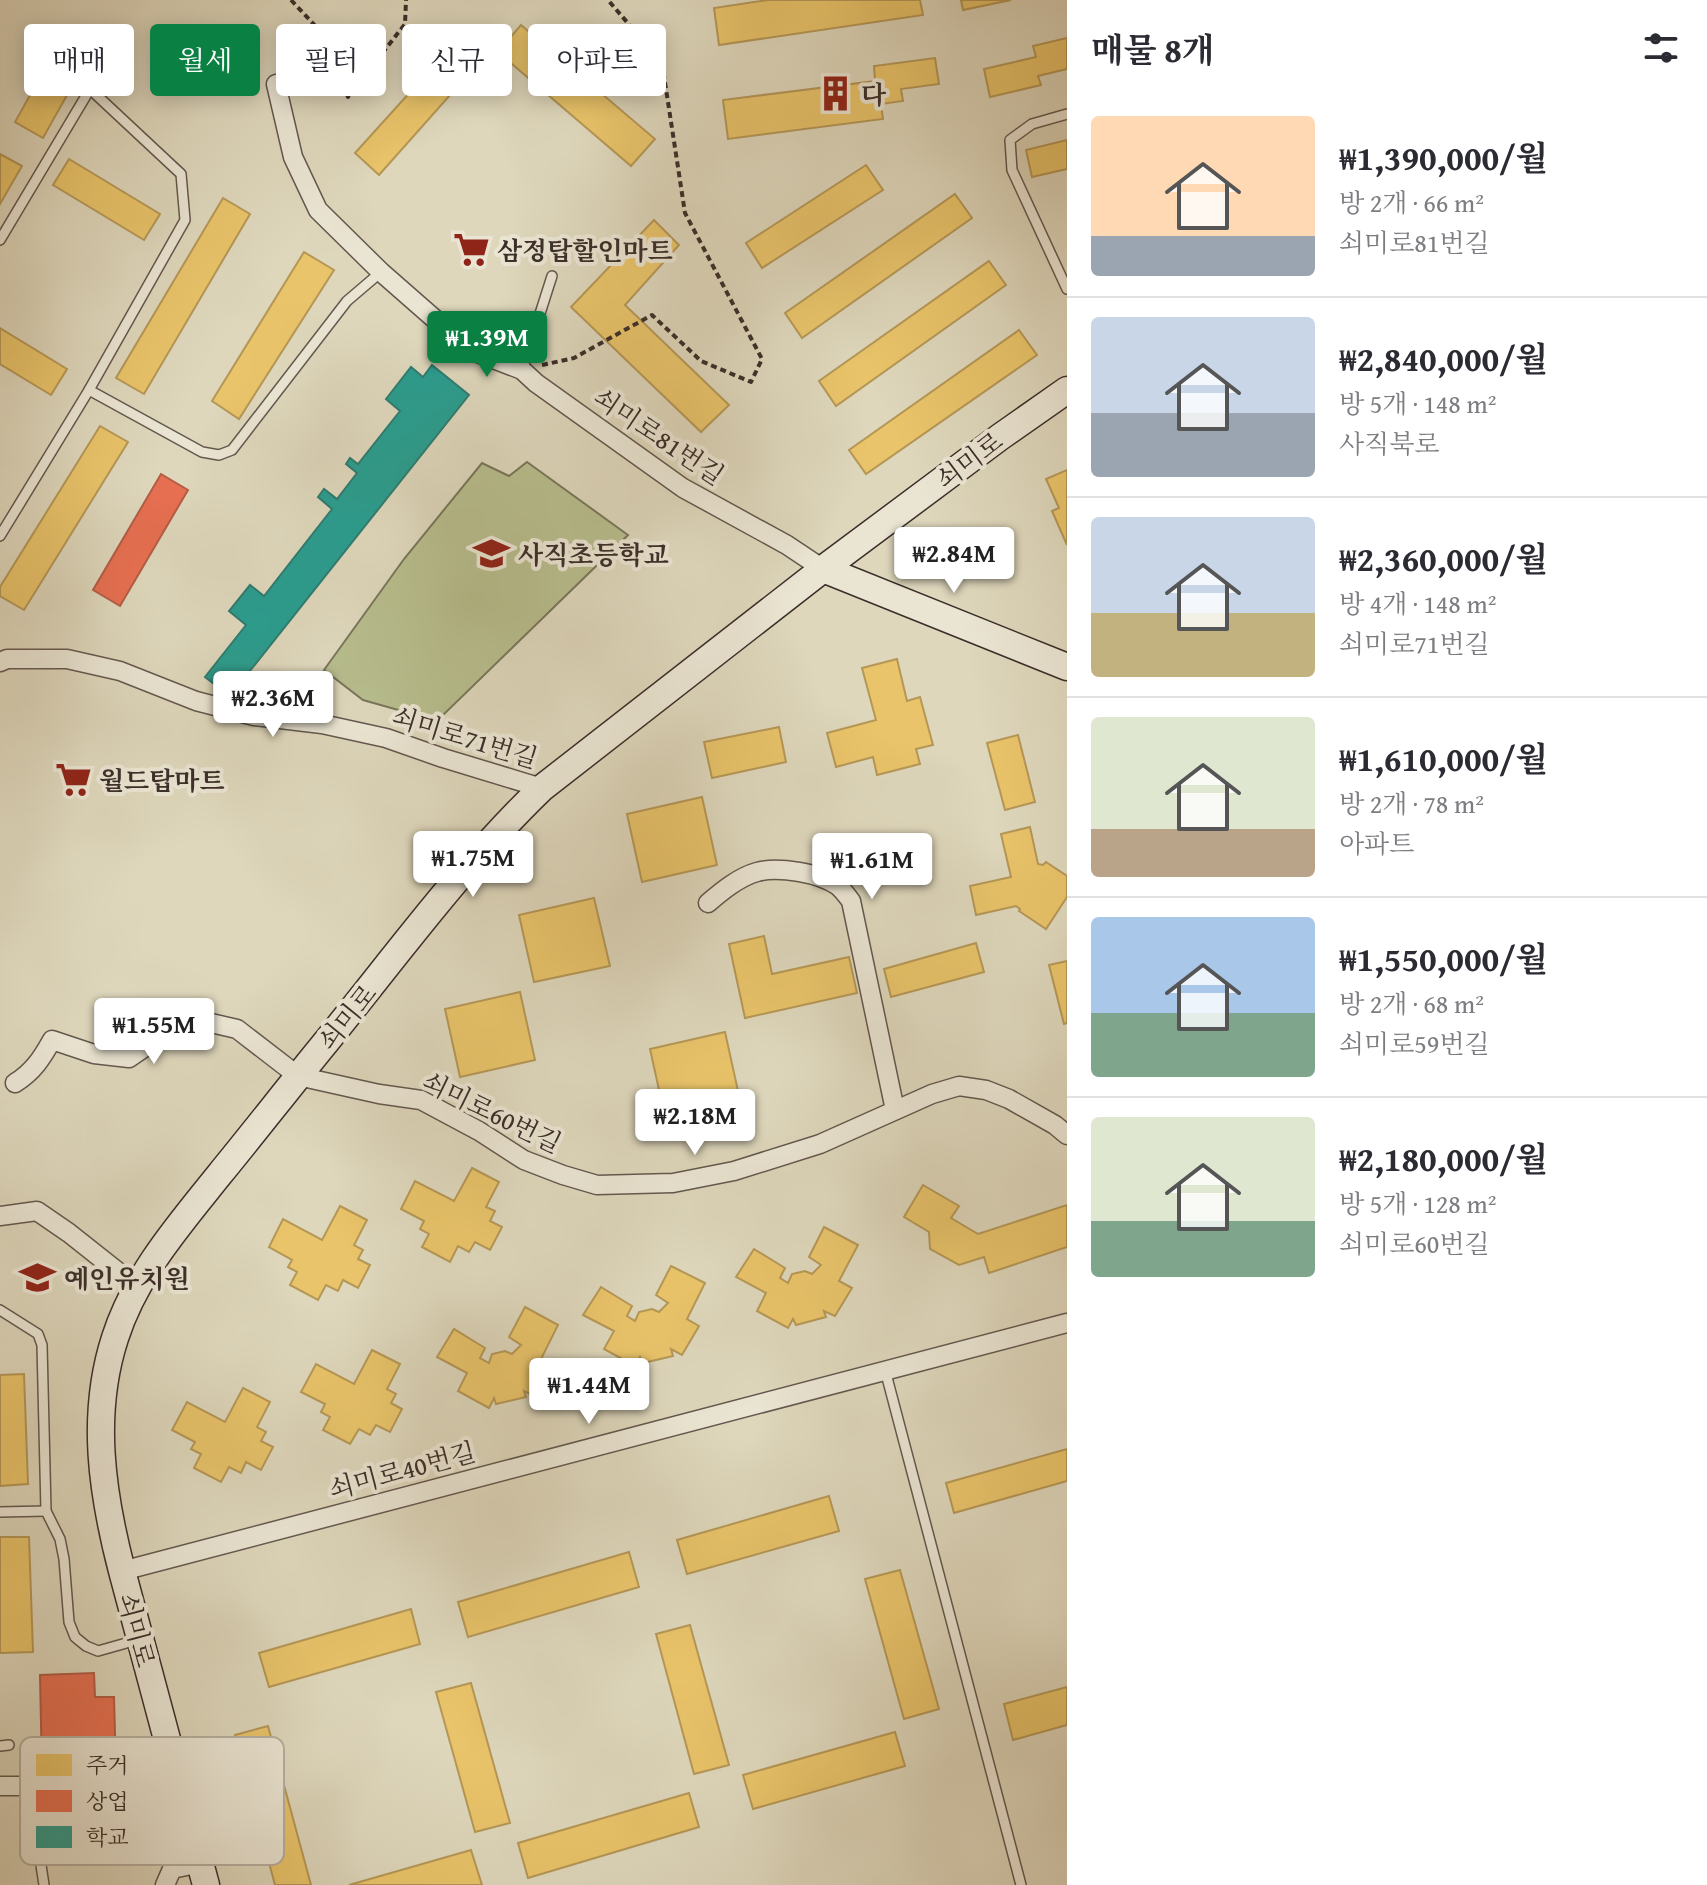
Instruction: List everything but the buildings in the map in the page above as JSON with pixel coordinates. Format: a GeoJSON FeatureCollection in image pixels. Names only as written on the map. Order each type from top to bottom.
{"type":"FeatureCollection","features":[{"type":"Feature","properties":{"kind":"main road","name":"쇠미로"},"geometry":{"type":"LineString","coordinates":[[167,1737],[110,1528],[105,1496],[102,1394],[115,1337],[136,1286],[175,1231],[476,856],[542,788],[823,569],[1067,390]]}},
{"type":"Feature","properties":{"kind":"main road"},"geometry":{"type":"LineString","coordinates":[[823,569],[1067,667]]}},
{"type":"Feature","properties":{"kind":"street","name":"쇠미로81번길"},"geometry":{"type":"LineString","coordinates":[[279,96],[293,157],[318,210],[381,272],[470,350],[522,370],[683,488],[787,545],[823,569]]}},
{"type":"Feature","properties":{"kind":"street","name":"쇠미로71번길"},"geometry":{"type":"LineString","coordinates":[[0,662],[7,659],[67,659],[120,671],[196,701],[254,716],[322,724],[386,738],[542,788]]}},
{"type":"Feature","properties":{"kind":"street"},"geometry":{"type":"LineString","coordinates":[[708,903],[725,888],[757,872],[779,870],[802,873],[823,878],[840,887],[851,901],[895,1110]]}},
{"type":"Feature","properties":{"kind":"street"},"geometry":{"type":"LineString","coordinates":[[15,1083],[39,1063],[52,1040],[94,1054],[129,1058],[148,1045],[211,1023],[237,1029],[298,1076]]}},
{"type":"Feature","properties":{"kind":"street","name":"쇠미로60번길"},"geometry":{"type":"LineString","coordinates":[[298,1076],[421,1100],[479,1131],[524,1160],[597,1185],[673,1183],[734,1171],[820,1144],[932,1094],[959,1086],[986,1090],[1009,1099],[1067,1135]]}},
{"type":"Feature","properties":{"kind":"street"},"geometry":{"type":"LineString","coordinates":[[0,1216],[37,1211],[136,1286]]}},
{"type":"Feature","properties":{"kind":"street","name":"쇠미로40번길"},"geometry":{"type":"LineString","coordinates":[[122,1571],[1067,1323]]}},
{"type":"Feature","properties":{"kind":"street"},"geometry":{"type":"LineString","coordinates":[[165,1885],[172,1869],[204,1874]]}},
{"type":"Feature","properties":{"kind":"lane"},"geometry":{"type":"LineString","coordinates":[[0,240],[90,89],[181,174],[185,220],[89,390],[0,536]]}},
{"type":"Feature","properties":{"kind":"lane"},"geometry":{"type":"LineString","coordinates":[[1067,114],[1032,124],[1010,140],[1012,170],[1067,289]]}},
{"type":"Feature","properties":{"kind":"lane"},"geometry":{"type":"LineString","coordinates":[[89,390],[202,452],[219,455],[232,450],[347,301],[381,272]]}},
{"type":"Feature","properties":{"kind":"lane"},"geometry":{"type":"LineString","coordinates":[[522,370],[552,276]]}},
{"type":"Feature","properties":{"kind":"lane"},"geometry":{"type":"LineString","coordinates":[[0,1310],[38,1334],[42,1345],[46,1511],[60,1539],[69,1622],[75,1637],[98,1651],[140,1639]]}},
{"type":"Feature","properties":{"kind":"lane"},"geometry":{"type":"LineString","coordinates":[[885,1370],[1021,1885]]}},
{"type":"Feature","properties":{"kind":"lane"},"geometry":{"type":"LineString","coordinates":[[0,1512],[46,1511]]}},
{"type":"Feature","properties":{"kind":"lane"},"geometry":{"type":"LineString","coordinates":[[41,1865],[44,1885]]}},
{"type":"Feature","properties":{"kind":"path"},"geometry":{"type":"LineString","coordinates":[[291,0],[321,32],[348,97],[405,24],[406,0]]}},
{"type":"Feature","properties":{"kind":"path"},"geometry":{"type":"LineString","coordinates":[[522,370],[574,358],[652,315],[701,361],[751,382],[762,359],[685,213],[662,63],[608,0]]}},
{"type":"Feature","properties":{"kind":"green space"},"geometry":{"type":"Polygon","coordinates":[[[527,462],[628,535],[437,721],[363,700],[324,670],[404,559],[482,463],[509,476],[527,462]]]}},
{"type":"Feature","properties":{"kind":"place","name":"다"},"geometry":{"type":"Point","coordinates":[835,94]}},
{"type":"Feature","properties":{"kind":"place","name":"삼정탑할인마트"},"geometry":{"type":"Point","coordinates":[471,250]}},
{"type":"Feature","properties":{"kind":"place","name":"사직초등학교"},"geometry":{"type":"Point","coordinates":[492,554]}},
{"type":"Feature","properties":{"kind":"place","name":"월드탑마트"},"geometry":{"type":"Point","coordinates":[73,780]}},
{"type":"Feature","properties":{"kind":"place","name":"예인유치원"},"geometry":{"type":"Point","coordinates":[38,1278]}}]}
